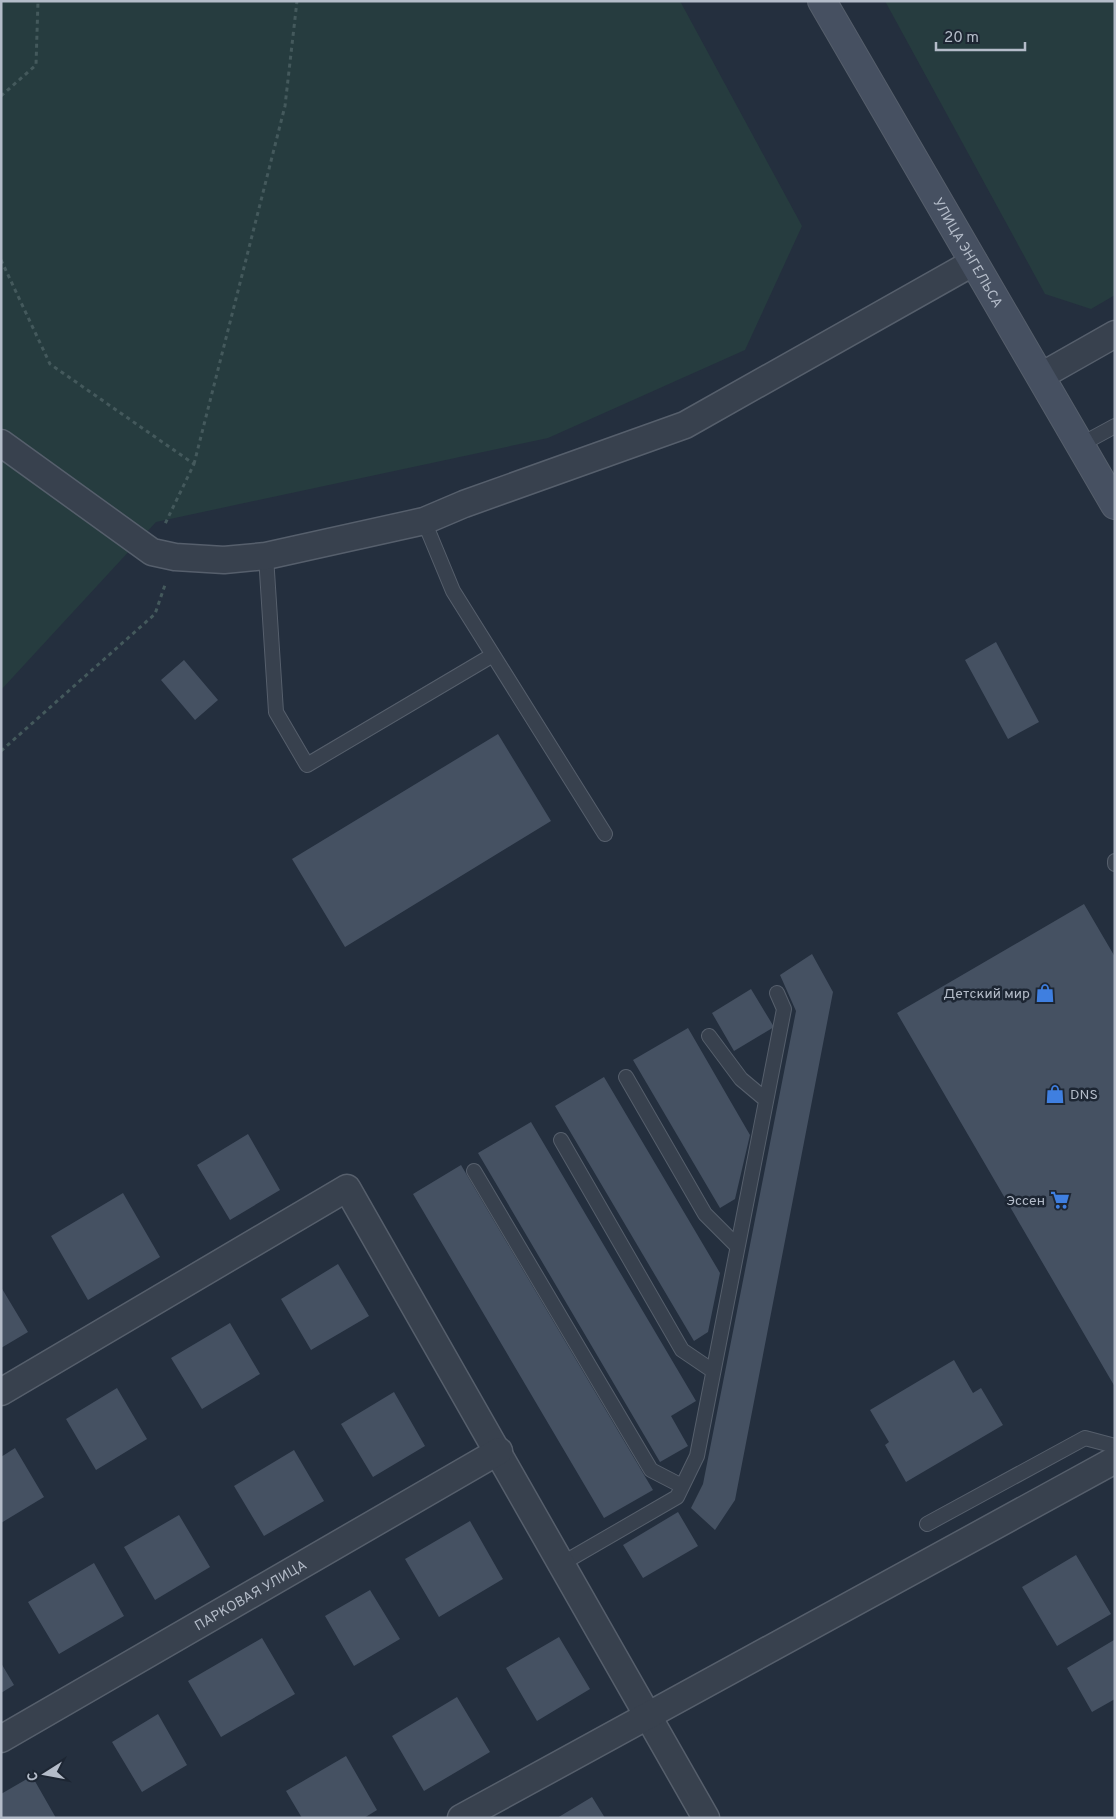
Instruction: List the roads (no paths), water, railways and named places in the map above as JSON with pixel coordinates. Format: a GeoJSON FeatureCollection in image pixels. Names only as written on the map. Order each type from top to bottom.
{"type":"FeatureCollection","features":[{"type":"Feature","properties":{"kind":"main road","name":"УЛИЦА ЭНГЕЛЬСА"},"geometry":{"type":"LineString","coordinates":[[822,1],[1115,505]]}},
{"type":"Feature","properties":{"kind":"street"},"geometry":{"type":"LineString","coordinates":[[1,443],[164,554],[224,560],[266,556],[424,521],[464,504],[686,425],[974,262]]}},
{"type":"Feature","properties":{"kind":"street"},"geometry":{"type":"LineString","coordinates":[[1041,376],[1115,334]]}},
{"type":"Feature","properties":{"kind":"street"},"geometry":{"type":"LineString","coordinates":[[1,1392],[348,1188],[649,1714],[706,1818]]}},
{"type":"Feature","properties":{"kind":"street","name":"ПАРКОВАЯ УЛИЦА"},"geometry":{"type":"LineString","coordinates":[[1,1739],[499,1452]]}},
{"type":"Feature","properties":{"kind":"street"},"geometry":{"type":"LineString","coordinates":[[461,1818],[1115,1460]]}},
{"type":"Feature","properties":{"kind":"lane"},"geometry":{"type":"LineString","coordinates":[[1080,445],[1115,426]]}},
{"type":"Feature","properties":{"kind":"lane"},"geometry":{"type":"LineString","coordinates":[[424,521],[453,591],[605,834]]}},
{"type":"Feature","properties":{"kind":"lane"},"geometry":{"type":"LineString","coordinates":[[266,556],[276,712],[307,765],[493,655]]}},
{"type":"Feature","properties":{"kind":"lane"},"geometry":{"type":"LineString","coordinates":[[563,1563],[677,1497],[697,1456],[784,1009],[777,993]]}},
{"type":"Feature","properties":{"kind":"lane"},"geometry":{"type":"LineString","coordinates":[[709,1036],[741,1078],[766,1100]]}},
{"type":"Feature","properties":{"kind":"lane"},"geometry":{"type":"LineString","coordinates":[[626,1077],[706,1214],[737,1246]]}},
{"type":"Feature","properties":{"kind":"lane"},"geometry":{"type":"LineString","coordinates":[[561,1140],[682,1350],[713,1372]]}},
{"type":"Feature","properties":{"kind":"lane"},"geometry":{"type":"LineString","coordinates":[[474,1170],[651,1470],[682,1486]]}},
{"type":"Feature","properties":{"kind":"lane"},"geometry":{"type":"LineString","coordinates":[[927,1524],[1085,1438],[1115,1446]]}},
{"type":"Feature","properties":{"kind":"place","name":"Детский мир"},"geometry":{"type":"Point","coordinates":[1045,993]}},
{"type":"Feature","properties":{"kind":"place","name":"DNS"},"geometry":{"type":"Point","coordinates":[1055,1094]}},
{"type":"Feature","properties":{"kind":"place","name":"Эссен"},"geometry":{"type":"Point","coordinates":[1060,1200]}}]}
